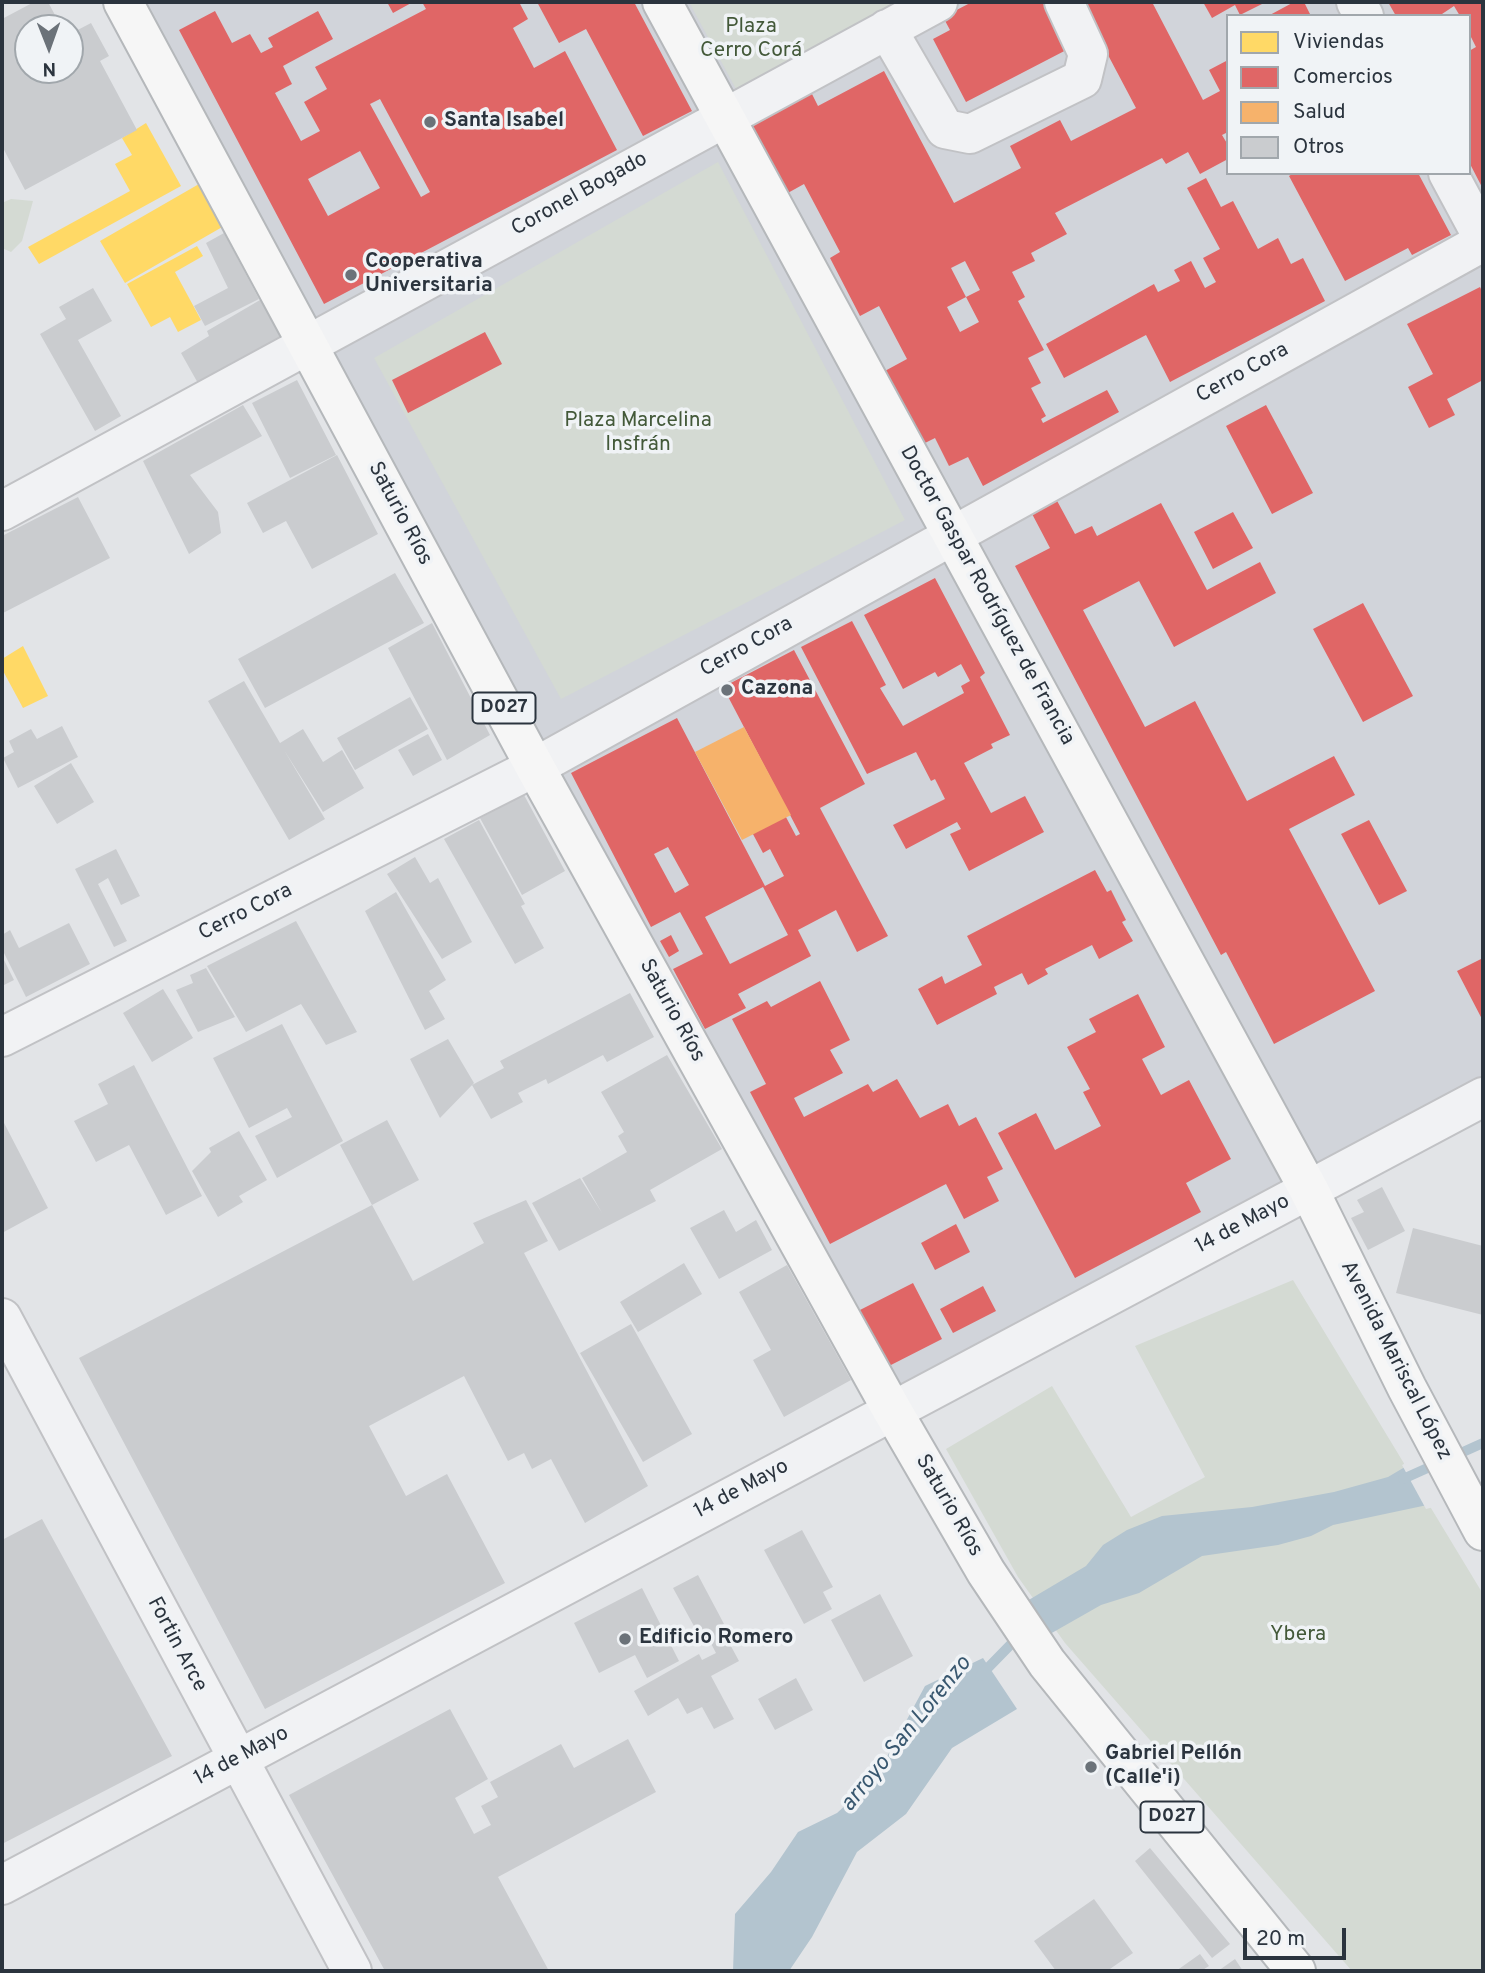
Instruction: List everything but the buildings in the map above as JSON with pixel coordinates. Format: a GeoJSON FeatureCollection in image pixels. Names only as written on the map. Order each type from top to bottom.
{"type":"FeatureCollection","features":[{"type":"Feature","properties":{"kind":"highway","name":"Saturio Ríos"},"geometry":{"type":"LineString","coordinates":[[123,2],[535,766],[892,1410],[986,1572],[1046,1663],[1296,1971]]}},
{"type":"Feature","properties":{"kind":"highway","name":"Doctor Gaspar Rodríguez de Francia"},"geometry":{"type":"LineString","coordinates":[[662,2],[1309,1190]]}},
{"type":"Feature","properties":{"kind":"highway","name":"Avenida Mariscal López"},"geometry":{"type":"LineString","coordinates":[[1309,1190],[1407,1388],[1478,1521]]}},
{"type":"Feature","properties":{"kind":"street","name":"Coronel Bogado"},"geometry":{"type":"LineString","coordinates":[[2,511],[938,2]]}},
{"type":"Feature","properties":{"kind":"street"},"geometry":{"type":"LineString","coordinates":[[887,29],[944,129],[970,134],[1082,79],[1088,54],[1064,2]]}},
{"type":"Feature","properties":{"kind":"street"},"geometry":{"type":"LineString","coordinates":[[1449,175],[1483,240]]}},
{"type":"Feature","properties":{"kind":"street","name":"Cerro Cora"},"geometry":{"type":"LineString","coordinates":[[2,1037],[535,766],[1483,240]]}},
{"type":"Feature","properties":{"kind":"street","name":"14 de Mayo"},"geometry":{"type":"LineString","coordinates":[[2,1885],[1483,1097]]}},
{"type":"Feature","properties":{"kind":"street","name":"Fortin Arce"},"geometry":{"type":"LineString","coordinates":[[2,1318],[352,1971]]}},
{"type":"Feature","properties":{"kind":"shaded area"},"geometry":{"type":"Polygon","coordinates":[[[114,2],[1483,2],[1483,1099],[891,1414],[114,2]]]}},
{"type":"Feature","properties":{"kind":"green space","name":"Plaza Cerro Corá"},"geometry":{"type":"Polygon","coordinates":[[[689,2],[899,2],[736,89],[689,2]]]}},
{"type":"Feature","properties":{"kind":"green space","name":"Plaza Marcelina Insfrán"},"geometry":{"type":"Polygon","coordinates":[[[718,162],[905,520],[561,699],[374,358],[718,162]]]}},
{"type":"Feature","properties":{"kind":"green space"},"geometry":{"type":"Polygon","coordinates":[[[11,199],[33,201],[22,241],[11,252],[2,248],[2,203],[11,199]]]}},
{"type":"Feature","properties":{"kind":"green space","name":"Ybera"},"geometry":{"type":"Polygon","coordinates":[[[1293,1280],[1483,1594],[1483,1971],[1352,1971],[1065,1643],[1018,1577],[946,1449],[1052,1386],[1131,1517],[1205,1477],[1135,1346],[1293,1280]]]}},
{"type":"Feature","properties":{"kind":"water"},"geometry":{"type":"Polygon","coordinates":[[[1410,1464],[1432,1504],[1333,1525],[1311,1536],[1278,1545],[1202,1556],[1139,1593],[1101,1605],[1050,1634],[1027,1601],[1086,1566],[1103,1545],[1127,1530],[1162,1516],[1252,1507],[1334,1492],[1388,1477],[1410,1464]]]}},
{"type":"Feature","properties":{"kind":"water"},"geometry":{"type":"Polygon","coordinates":[[[983,1658],[1017,1709],[952,1748],[906,1814],[857,1852],[812,1937],[789,1971],[733,1971],[735,1914],[771,1872],[798,1832],[837,1813],[876,1777],[925,1686],[983,1658]]]}},
{"type":"Feature","properties":{"kind":"pier"},"geometry":{"type":"Polygon","coordinates":[[[1409,1461],[1435,1502],[1434,1507],[1426,1509],[1402,1465],[1409,1461]]]}},
{"type":"Feature","properties":{"kind":"waterway","name":"arroyo San Lorenzo"},"geometry":{"type":"LineString","coordinates":[[1403,1479],[1483,1443]]}},
{"type":"Feature","properties":{"kind":"waterway","name":"arroyo San Lorenzo"},"geometry":{"type":"LineString","coordinates":[[980,1676],[1020,1635]]}},
{"type":"Feature","properties":{"kind":"place","name":"Santa Isabel"},"geometry":{"type":"Point","coordinates":[430,122]}},
{"type":"Feature","properties":{"kind":"place","name":"Cooperativa Universitaria"},"geometry":{"type":"Point","coordinates":[351,275]}},
{"type":"Feature","properties":{"kind":"place","name":"Cazona"},"geometry":{"type":"Point","coordinates":[727,690]}},
{"type":"Feature","properties":{"kind":"place","name":"Edificio Romero"},"geometry":{"type":"Point","coordinates":[625,1639]}},
{"type":"Feature","properties":{"kind":"place","name":"Gabriel Pellón (Calle'i)"},"geometry":{"type":"Point","coordinates":[1091,1767]}}]}
